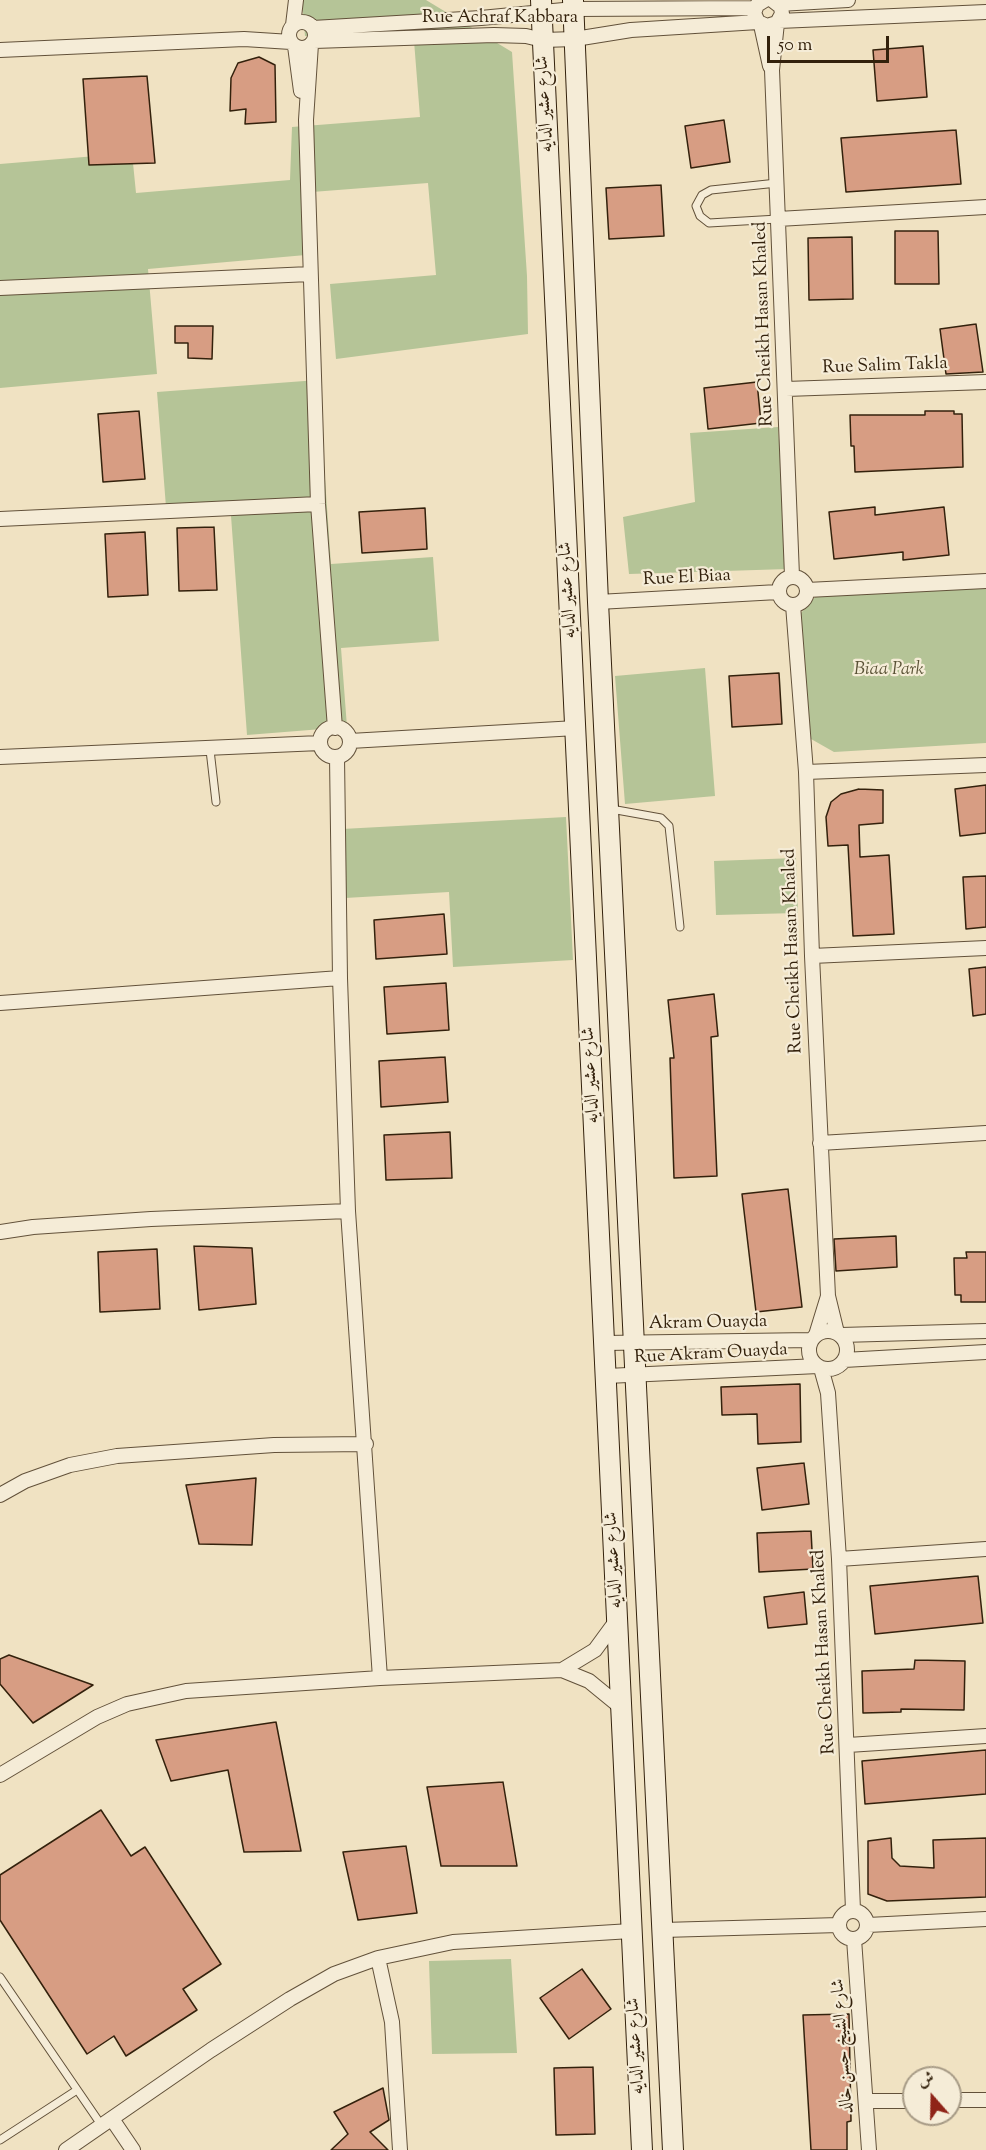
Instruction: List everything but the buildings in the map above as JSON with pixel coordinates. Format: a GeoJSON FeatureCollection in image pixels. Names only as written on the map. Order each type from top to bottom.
{"type":"FeatureCollection","features":[{"type":"Feature","properties":{"kind":"street"},"geometry":{"type":"LineString","coordinates":[[296,0],[292,36],[306,120]]}},
{"type":"Feature","properties":{"kind":"street"},"geometry":{"type":"LineString","coordinates":[[303,0],[312,34],[306,120],[310,274],[318,504],[335,728]]}},
{"type":"Feature","properties":{"kind":"street","name":"Rue Achraf Kabbara"},"geometry":{"type":"LineString","coordinates":[[312,34],[481,18],[541,5],[848,0]]}},
{"type":"Feature","properties":{"kind":"street","name":"Rue Cheikh Hasan Khaled"},"geometry":{"type":"LineString","coordinates":[[772,70],[760,23],[767,2],[782,14],[778,22],[772,70],[792,576]]}},
{"type":"Feature","properties":{"kind":"street","name":"شارع عشير الدايه"},"geometry":{"type":"LineString","coordinates":[[541,5],[642,2150]]}},
{"type":"Feature","properties":{"kind":"street","name":"شارع عشير الدايه"},"geometry":{"type":"LineString","coordinates":[[574,5],[598,602],[673,2150]]}},
{"type":"Feature","properties":{"kind":"street"},"geometry":{"type":"LineString","coordinates":[[778,22],[986,12]]}},
{"type":"Feature","properties":{"kind":"street"},"geometry":{"type":"LineString","coordinates":[[0,50],[292,36],[304,22],[312,34]]}},
{"type":"Feature","properties":{"kind":"street","name":"Rue Achraf Kabbara"},"geometry":{"type":"LineString","coordinates":[[312,34],[494,35],[526,36],[543,40],[575,39],[631,30],[760,23],[767,26],[778,22]]}},
{"type":"Feature","properties":{"kind":"street"},"geometry":{"type":"LineString","coordinates":[[292,36],[300,48],[312,34]]}},
{"type":"Feature","properties":{"kind":"street"},"geometry":{"type":"LineString","coordinates":[[778,219],[986,207]]}},
{"type":"Feature","properties":{"kind":"street"},"geometry":{"type":"LineString","coordinates":[[0,288],[310,274]]}},
{"type":"Feature","properties":{"kind":"street","name":"Rue Salim Takla"},"geometry":{"type":"LineString","coordinates":[[786,389],[986,381]]}},
{"type":"Feature","properties":{"kind":"street"},"geometry":{"type":"LineString","coordinates":[[0,519],[318,504]]}},
{"type":"Feature","properties":{"kind":"street"},"geometry":{"type":"LineString","coordinates":[[792,576],[799,578],[807,590],[806,597],[793,605],[781,599],[778,592],[785,579],[792,576]]}},
{"type":"Feature","properties":{"kind":"street"},"geometry":{"type":"LineString","coordinates":[[807,590],[986,581]]}},
{"type":"Feature","properties":{"kind":"street","name":"Rue El Biaa"},"geometry":{"type":"LineString","coordinates":[[598,602],[778,592]]}},
{"type":"Feature","properties":{"kind":"street","name":"Rue Cheikh Hasan Khaled"},"geometry":{"type":"LineString","coordinates":[[793,605],[806,772],[828,1296],[839,1334]]}},
{"type":"Feature","properties":{"kind":"street"},"geometry":{"type":"LineString","coordinates":[[335,728],[345,731],[350,741],[349,748],[343,756],[337,757],[325,754],[320,743],[321,736],[327,729],[335,728]]}},
{"type":"Feature","properties":{"kind":"street"},"geometry":{"type":"LineString","coordinates":[[350,741],[576,728]]}},
{"type":"Feature","properties":{"kind":"street"},"geometry":{"type":"LineString","coordinates":[[0,757],[210,750],[320,743]]}},
{"type":"Feature","properties":{"kind":"street"},"geometry":{"type":"LineString","coordinates":[[337,757],[340,978],[348,1211],[366,1444],[380,1678]]}},
{"type":"Feature","properties":{"kind":"street"},"geometry":{"type":"LineString","coordinates":[[806,772],[986,765]]}},
{"type":"Feature","properties":{"kind":"street"},"geometry":{"type":"LineString","coordinates":[[812,956],[986,948]]}},
{"type":"Feature","properties":{"kind":"street"},"geometry":{"type":"LineString","coordinates":[[0,1003],[340,978]]}},
{"type":"Feature","properties":{"kind":"street"},"geometry":{"type":"LineString","coordinates":[[820,1143],[986,1133]]}},
{"type":"Feature","properties":{"kind":"street"},"geometry":{"type":"LineString","coordinates":[[1,1230],[151,1219],[348,1211]]}},
{"type":"Feature","properties":{"kind":"street","name":"Rue Cheikh Hasan Khaled"},"geometry":{"type":"LineString","coordinates":[[814,1337],[828,1296]]}},
{"type":"Feature","properties":{"kind":"street"},"geometry":{"type":"LineString","coordinates":[[986,1331],[839,1334],[830,1331],[814,1337],[810,1356],[819,1367],[827,1369],[842,1363],[986,1352]]}},
{"type":"Feature","properties":{"kind":"street"},"geometry":{"type":"LineString","coordinates":[[839,1334],[847,1347],[842,1363]]}},
{"type":"Feature","properties":{"kind":"street","name":"Akram Ouayda"},"geometry":{"type":"LineString","coordinates":[[605,1343],[635,1344],[814,1337]]}},
{"type":"Feature","properties":{"kind":"street","name":"Rue Cheikh Hasan Khaled"},"geometry":{"type":"LineString","coordinates":[[828,1393],[842,1363]]}},
{"type":"Feature","properties":{"kind":"street","name":"Rue Cheikh Hasan Khaled"},"geometry":{"type":"LineString","coordinates":[[819,1367],[828,1393],[839,1560],[853,1911]]}},
{"type":"Feature","properties":{"kind":"street","name":"Rue Akram Ouayda"},"geometry":{"type":"LineString","coordinates":[[607,1376],[637,1377],[819,1367]]}},
{"type":"Feature","properties":{"kind":"street"},"geometry":{"type":"LineString","coordinates":[[0,1495],[24,1481],[70,1465],[117,1456],[274,1445],[366,1444]]}},
{"type":"Feature","properties":{"kind":"street"},"geometry":{"type":"LineString","coordinates":[[839,1560],[986,1550]]}},
{"type":"Feature","properties":{"kind":"street"},"geometry":{"type":"LineString","coordinates":[[562,1670],[596,1650],[618,1618]]}},
{"type":"Feature","properties":{"kind":"street"},"geometry":{"type":"LineString","coordinates":[[0,1775],[98,1717],[127,1704],[152,1696],[217,1688],[562,1670],[589,1681],[622,1708]]}},
{"type":"Feature","properties":{"kind":"street"},"geometry":{"type":"LineString","coordinates":[[848,1746],[986,1736]]}},
{"type":"Feature","properties":{"kind":"street"},"geometry":{"type":"LineString","coordinates":[[853,1911],[866,1917],[868,1924],[861,1937],[854,1940],[846,1938],[839,1925],[840,1918],[853,1911]]}},
{"type":"Feature","properties":{"kind":"street"},"geometry":{"type":"LineString","coordinates":[[868,1924],[986,1918]]}},
{"type":"Feature","properties":{"kind":"street"},"geometry":{"type":"LineString","coordinates":[[663,1930],[839,1925]]}},
{"type":"Feature","properties":{"kind":"street"},"geometry":{"type":"LineString","coordinates":[[66,2150],[290,1999],[334,1974],[378,1958],[453,1942],[631,1931]]}},
{"type":"Feature","properties":{"kind":"street","name":"شارع الشيخ حسن خالد"},"geometry":{"type":"LineString","coordinates":[[854,1940],[869,2150]]}},
{"type":"Feature","properties":{"kind":"street"},"geometry":{"type":"LineString","coordinates":[[378,1958],[392,2022],[400,2150]]}},
{"type":"Feature","properties":{"kind":"street"},"geometry":{"type":"LineString","coordinates":[[867,2101],[902,2100]]}},
{"type":"Feature","properties":{"kind":"street"},"geometry":{"type":"LineString","coordinates":[[962,2100],[986,2100]]}},
{"type":"Feature","properties":{"kind":"street"},"geometry":{"type":"LineString","coordinates":[[107,2122],[133,2150]]}},
{"type":"Feature","properties":{"kind":"lane"},"geometry":{"type":"LineString","coordinates":[[777,183],[711,190],[702,195],[696,206],[700,216],[709,223],[778,219]]}},
{"type":"Feature","properties":{"kind":"lane"},"geometry":{"type":"LineString","coordinates":[[210,750],[216,802]]}},
{"type":"Feature","properties":{"kind":"lane"},"geometry":{"type":"LineString","coordinates":[[609,809],[661,818],[669,826],[680,927]]}},
{"type":"Feature","properties":{"kind":"lane"},"geometry":{"type":"LineString","coordinates":[[0,1977],[77,2090],[107,2122]]}},
{"type":"Feature","properties":{"kind":"lane"},"geometry":{"type":"LineString","coordinates":[[2,2136],[77,2090]]}},
{"type":"Feature","properties":{"kind":"green space"},"geometry":{"type":"Polygon","coordinates":[[[302,0],[426,0],[512,52],[527,276],[528,334],[336,359],[330,284],[436,275],[428,183],[312,192],[317,254],[148,269],[157,374],[0,388],[0,164],[132,153],[136,193],[290,180],[292,127],[420,117],[413,28],[305,36],[302,0]]]}},
{"type":"Feature","properties":{"kind":"green space"},"geometry":{"type":"Polygon","coordinates":[[[318,380],[331,564],[433,557],[439,641],[341,648],[347,727],[247,735],[230,502],[166,507],[157,392],[318,380]]]}},
{"type":"Feature","properties":{"kind":"green space"},"geometry":{"type":"Polygon","coordinates":[[[778,427],[788,569],[629,574],[623,517],[695,502],[690,433],[778,427]]]}},
{"type":"Feature","properties":{"kind":"green space","name":"Biaa Park"},"geometry":{"type":"Polygon","coordinates":[[[986,588],[986,743],[834,752],[804,735],[793,622],[816,596],[986,588]]]}},
{"type":"Feature","properties":{"kind":"green space"},"geometry":{"type":"Polygon","coordinates":[[[705,668],[715,796],[625,804],[615,676],[705,668]]]}},
{"type":"Feature","properties":{"kind":"green space"},"geometry":{"type":"Polygon","coordinates":[[[566,817],[573,960],[453,967],[449,892],[345,898],[342,829],[566,817]]]}},
{"type":"Feature","properties":{"kind":"green space"},"geometry":{"type":"Polygon","coordinates":[[[796,858],[798,913],[716,915],[714,861],[796,858]]]}},
{"type":"Feature","properties":{"kind":"green space"},"geometry":{"type":"Polygon","coordinates":[[[511,1959],[517,2053],[432,2054],[429,1961],[511,1959]]]}}]}
